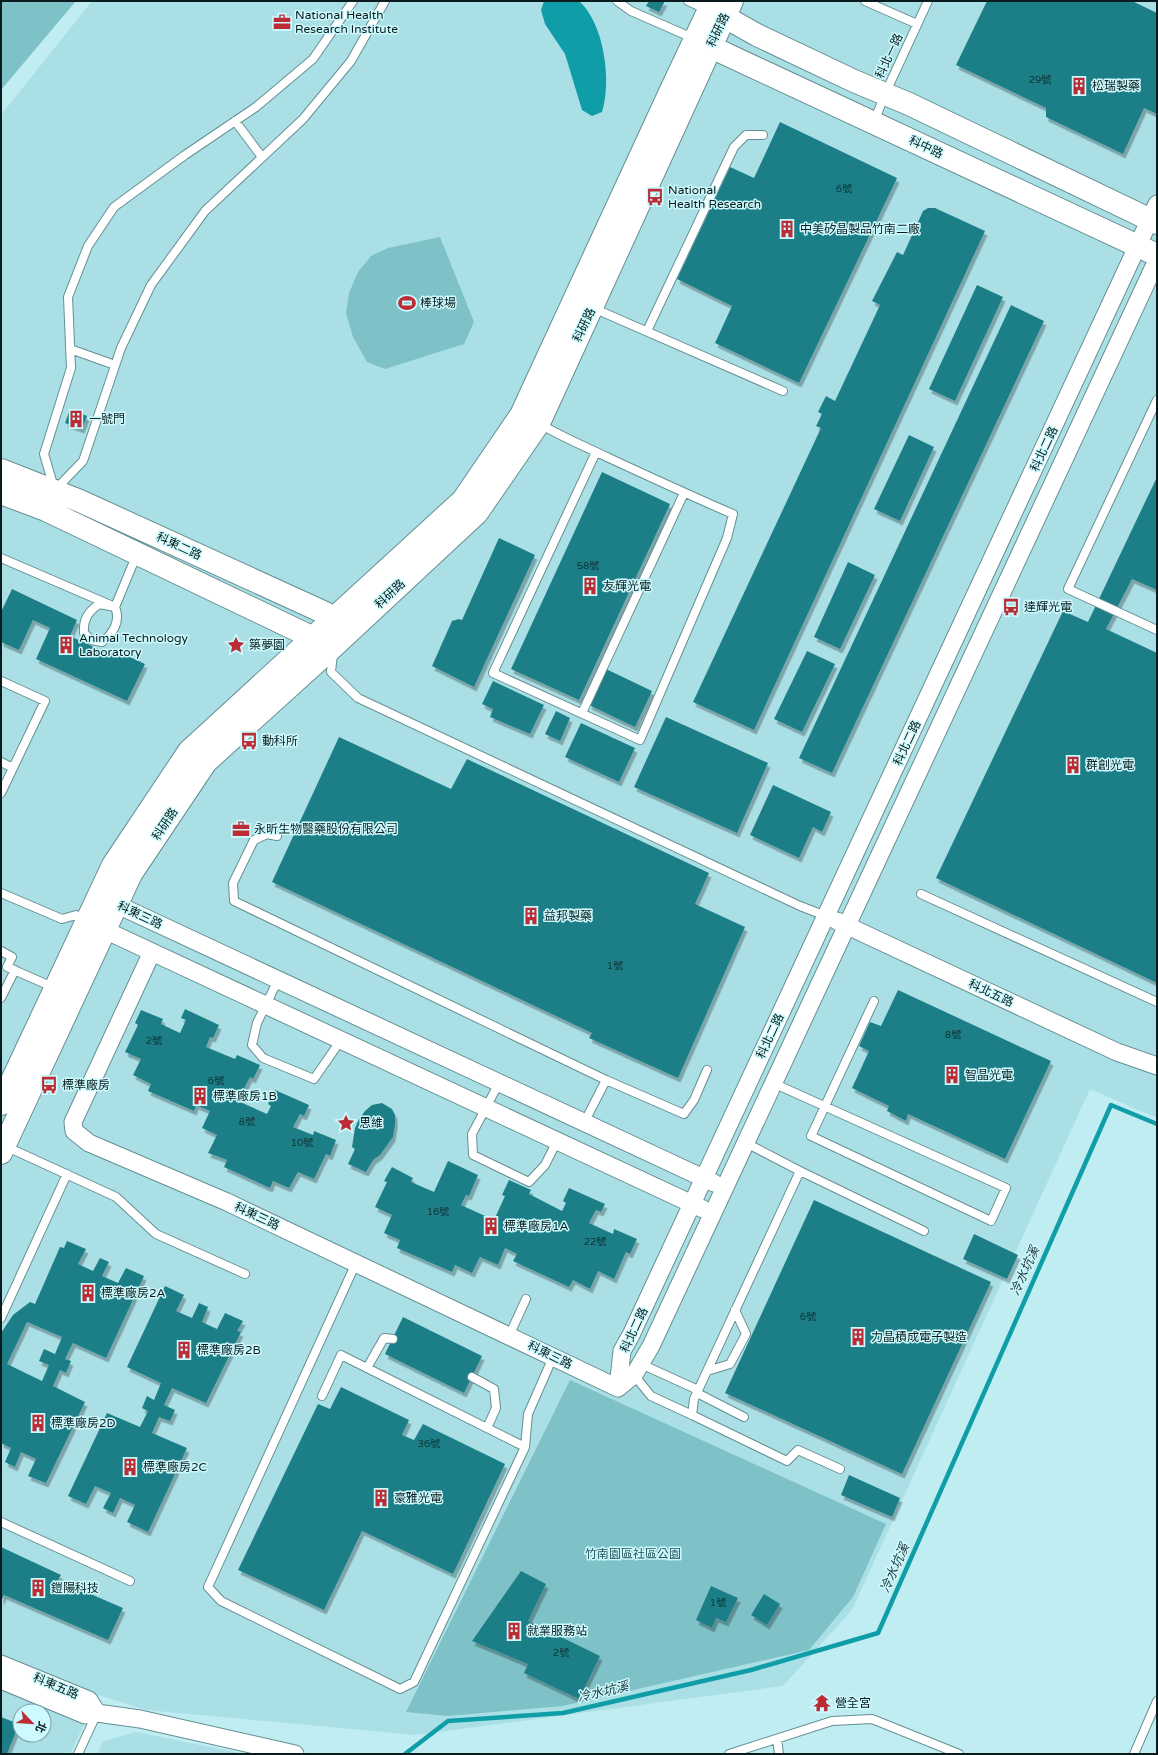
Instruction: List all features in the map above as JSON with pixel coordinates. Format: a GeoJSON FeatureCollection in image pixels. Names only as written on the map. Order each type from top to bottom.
{"type":"FeatureCollection","features":[{"type":"Feature","properties":{"kind":"street","name":"科研路"},"geometry":{"type":"LineString","coordinates":[[108,901],[113,865],[189,751],[463,500],[521,415],[720,7]]}},
{"type":"Feature","properties":{"kind":"street"},"geometry":{"type":"LineString","coordinates":[[720,7],[757,35],[854,81],[909,104],[1154,216]]}},
{"type":"Feature","properties":{"kind":"street","name":"科研路"},"geometry":{"type":"LineString","coordinates":[[3,1150],[96,926],[108,901],[131,874],[206,762],[355,627],[477,513],[539,423],[592,308],[703,43]]}},
{"type":"Feature","properties":{"kind":"street","name":"科中路"},"geometry":{"type":"LineString","coordinates":[[703,43],[1148,250]]}},
{"type":"Feature","properties":{"kind":"street","name":"科北二路"},"geometry":{"type":"LineString","coordinates":[[618,1388],[622,1351],[631,1335],[826,916],[1148,250],[1154,216]]}},
{"type":"Feature","properties":{"kind":"street","name":"科北二路"},"geometry":{"type":"LineString","coordinates":[[618,1388],[637,1370],[651,1346],[1157,260]]}},
{"type":"Feature","properties":{"kind":"street","name":"科東二路"},"geometry":{"type":"LineString","coordinates":[[1,470],[139,554],[333,647]]}},
{"type":"Feature","properties":{"kind":"street","name":"科東二路"},"geometry":{"type":"LineString","coordinates":[[1,492],[50,501],[149,532],[355,627]]}},
{"type":"Feature","properties":{"kind":"street"},"geometry":{"type":"LineString","coordinates":[[139,554],[149,532]]}},
{"type":"Feature","properties":{"kind":"street","name":"科東三路"},"geometry":{"type":"LineString","coordinates":[[108,901],[725,1188]]}},
{"type":"Feature","properties":{"kind":"street","name":"科北五路"},"geometry":{"type":"LineString","coordinates":[[826,916],[1117,1052],[1157,1066]]}},
{"type":"Feature","properties":{"kind":"street","name":"科研路"},"geometry":{"type":"LineString","coordinates":[[1,1104],[56,988],[96,926]]}},
{"type":"Feature","properties":{"kind":"street"},"geometry":{"type":"LineString","coordinates":[[96,926],[713,1214]]}},
{"type":"Feature","properties":{"kind":"street","name":"科東三路"},"geometry":{"type":"LineString","coordinates":[[152,952],[73,1122],[74,1131],[89,1143],[228,1202],[618,1388]]}},
{"type":"Feature","properties":{"kind":"street","name":"科東五路"},"geometry":{"type":"LineString","coordinates":[[1,1664],[89,1700],[97,1713],[84,1716],[1,1680]]}},
{"type":"Feature","properties":{"kind":"street"},"geometry":{"type":"LineString","coordinates":[[97,1713],[140,1720],[295,1754]]}},
{"type":"Feature","properties":{"kind":"lane"},"geometry":{"type":"LineString","coordinates":[[50,501],[44,454],[71,368],[68,297],[88,246],[114,207],[256,107],[313,58],[353,1]]}},
{"type":"Feature","properties":{"kind":"lane"},"geometry":{"type":"LineString","coordinates":[[50,501],[83,461],[121,348],[151,285],[205,211],[302,119],[351,61],[385,1]]}},
{"type":"Feature","properties":{"kind":"lane"},"geometry":{"type":"LineString","coordinates":[[617,1],[631,11],[703,43]]}},
{"type":"Feature","properties":{"kind":"lane"},"geometry":{"type":"LineString","coordinates":[[688,1],[720,7]]}},
{"type":"Feature","properties":{"kind":"lane"},"geometry":{"type":"LineString","coordinates":[[865,1],[917,24]]}},
{"type":"Feature","properties":{"kind":"lane","name":"科北一路"},"geometry":{"type":"LineString","coordinates":[[873,123],[928,1]]}},
{"type":"Feature","properties":{"kind":"lane"},"geometry":{"type":"LineString","coordinates":[[235,121],[262,157]]}},
{"type":"Feature","properties":{"kind":"lane"},"geometry":{"type":"LineString","coordinates":[[647,331],[734,148],[746,135],[764,135]]}},
{"type":"Feature","properties":{"kind":"lane"},"geometry":{"type":"LineString","coordinates":[[592,308],[783,391]]}},
{"type":"Feature","properties":{"kind":"lane"},"geometry":{"type":"LineString","coordinates":[[70,349],[115,365]]}},
{"type":"Feature","properties":{"kind":"lane"},"geometry":{"type":"LineString","coordinates":[[1157,400],[1068,589],[1157,630]]}},
{"type":"Feature","properties":{"kind":"lane"},"geometry":{"type":"LineString","coordinates":[[539,423],[554,433],[596,452],[684,493],[733,514],[727,538],[640,740],[493,673],[596,452]]}},
{"type":"Feature","properties":{"kind":"lane"},"geometry":{"type":"LineString","coordinates":[[582,713],[684,493]]}},
{"type":"Feature","properties":{"kind":"lane"},"geometry":{"type":"LineString","coordinates":[[115,607],[99,604],[89,611],[83,623],[84,633],[91,640],[102,642],[110,636],[117,623],[117,612],[115,607],[132,566],[139,554]]}},
{"type":"Feature","properties":{"kind":"lane"},"geometry":{"type":"LineString","coordinates":[[1,558],[115,607]]}},
{"type":"Feature","properties":{"kind":"lane"},"geometry":{"type":"LineString","coordinates":[[333,647],[331,672],[358,698],[826,916]]}},
{"type":"Feature","properties":{"kind":"lane"},"geometry":{"type":"LineString","coordinates":[[1,680],[45,701],[1,793]]}},
{"type":"Feature","properties":{"kind":"lane"},"geometry":{"type":"LineString","coordinates":[[1,762],[13,768]]}},
{"type":"Feature","properties":{"kind":"lane"},"geometry":{"type":"LineString","coordinates":[[277,836],[267,834],[254,840],[233,883],[234,901],[606,1080],[684,1114],[694,1100],[707,1070]]}},
{"type":"Feature","properties":{"kind":"lane"},"geometry":{"type":"LineString","coordinates":[[1,893],[62,919],[76,915],[96,926]]}},
{"type":"Feature","properties":{"kind":"lane"},"geometry":{"type":"LineString","coordinates":[[921,894],[1157,1002]]}},
{"type":"Feature","properties":{"kind":"lane"},"geometry":{"type":"LineString","coordinates":[[1,951],[12,957],[7,966],[56,988]]}},
{"type":"Feature","properties":{"kind":"lane"},"geometry":{"type":"LineString","coordinates":[[1,998],[15,970]]}},
{"type":"Feature","properties":{"kind":"lane"},"geometry":{"type":"LineString","coordinates":[[278,980],[257,1023],[252,1045],[263,1058],[314,1079],[329,1060],[341,1040]]}},
{"type":"Feature","properties":{"kind":"lane"},"geometry":{"type":"LineString","coordinates":[[773,1083],[824,1107],[1006,1188],[991,1221],[811,1136],[824,1107],[874,1001]]}},
{"type":"Feature","properties":{"kind":"lane"},"geometry":{"type":"LineString","coordinates":[[584,1123],[606,1080]]}},
{"type":"Feature","properties":{"kind":"lane"},"geometry":{"type":"LineString","coordinates":[[499,1083],[472,1134],[473,1155],[529,1182],[545,1165],[557,1141]]}},
{"type":"Feature","properties":{"kind":"lane"},"geometry":{"type":"LineString","coordinates":[[746,1143],[924,1231]]}},
{"type":"Feature","properties":{"kind":"lane"},"geometry":{"type":"LineString","coordinates":[[3,1150],[67,1174],[116,1196],[156,1234],[245,1274]]}},
{"type":"Feature","properties":{"kind":"lane"},"geometry":{"type":"LineString","coordinates":[[692,1415],[694,1399],[697,1391],[800,1171]]}},
{"type":"Feature","properties":{"kind":"lane"},"geometry":{"type":"LineString","coordinates":[[1,1318],[67,1174]]}},
{"type":"Feature","properties":{"kind":"lane"},"geometry":{"type":"LineString","coordinates":[[356,1263],[208,1587],[221,1601],[400,1689],[414,1682],[525,1447],[528,1414],[553,1357]]}},
{"type":"Feature","properties":{"kind":"lane"},"geometry":{"type":"LineString","coordinates":[[509,1336],[526,1299]]}},
{"type":"Feature","properties":{"kind":"lane"},"geometry":{"type":"LineString","coordinates":[[707,1371],[730,1364],[746,1334],[735,1310]]}},
{"type":"Feature","properties":{"kind":"lane"},"geometry":{"type":"LineString","coordinates":[[367,1368],[384,1338],[393,1339]]}},
{"type":"Feature","properties":{"kind":"lane"},"geometry":{"type":"LineString","coordinates":[[322,1396],[341,1355],[525,1447]]}},
{"type":"Feature","properties":{"kind":"lane"},"geometry":{"type":"LineString","coordinates":[[637,1370],[697,1391],[744,1416]]}},
{"type":"Feature","properties":{"kind":"lane"},"geometry":{"type":"LineString","coordinates":[[637,1370],[651,1396],[787,1461],[798,1450],[840,1469]]}},
{"type":"Feature","properties":{"kind":"lane"},"geometry":{"type":"LineString","coordinates":[[472,1377],[494,1389],[496,1408],[487,1428]]}},
{"type":"Feature","properties":{"kind":"lane"},"geometry":{"type":"LineString","coordinates":[[1,1522],[130,1581]]}},
{"type":"Feature","properties":{"kind":"lane"},"geometry":{"type":"LineString","coordinates":[[1134,1754],[1157,1701]]}},
{"type":"Feature","properties":{"kind":"lane"},"geometry":{"type":"LineString","coordinates":[[78,1754],[97,1713]]}},
{"type":"Feature","properties":{"kind":"lane"},"geometry":{"type":"LineString","coordinates":[[729,1754],[832,1721],[872,1719],[959,1754]]}},
{"type":"Feature","properties":{"kind":"lane"},"geometry":{"type":"LineString","coordinates":[[777,1739],[780,1754]]}},
{"type":"Feature","properties":{"kind":"shaded area"},"geometry":{"type":"Polygon","coordinates":[[[92,1],[1157,1],[1157,1118],[1090,1089],[852,1610],[783,1686],[416,1735],[146,1710],[98,1695],[70,1754],[1,1754],[1,115],[92,1]]]}},
{"type":"Feature","properties":{"kind":"shaded area"},"geometry":{"type":"Polygon","coordinates":[[[544,1],[579,1],[588,11],[595,23],[604,53],[606,69],[605,99],[602,112],[592,116],[582,110],[565,54],[545,24],[541,10],[544,1]]]}},
{"type":"Feature","properties":{"kind":"shaded area"},"geometry":{"type":"Polygon","coordinates":[[[136,1732],[244,1754],[97,1754],[103,1741],[136,1732]]]}},
{"type":"Feature","properties":{"kind":"green space"},"geometry":{"type":"Polygon","coordinates":[[[1,1],[76,1],[1,90],[1,1]]]}},
{"type":"Feature","properties":{"kind":"green space","name":"棒球場"},"geometry":{"type":"Polygon","coordinates":[[[440,237],[474,322],[464,344],[385,369],[367,362],[353,337],[346,313],[349,293],[358,272],[371,256],[388,248],[440,237]]]}},
{"type":"Feature","properties":{"kind":"green space","name":"竹南園區社區公園"},"geometry":{"type":"Polygon","coordinates":[[[570,1380],[886,1524],[853,1597],[809,1650],[563,1706],[448,1716],[406,1712],[570,1380]]]}},
{"type":"Feature","properties":{"kind":"building"},"geometry":{"type":"Polygon","coordinates":[[[649,1],[665,1],[659,12],[646,6],[649,1]]]}},
{"type":"Feature","properties":{"kind":"building","name":"松瑞製藥"},"geometry":{"type":"Polygon","coordinates":[[[987,1],[1132,1],[1157,13],[1157,114],[1144,108],[1123,154],[1046,117],[1046,108],[956,65],[987,1]]]}},
{"type":"Feature","properties":{"kind":"building","name":"中美矽晶製品竹南二廠"},"geometry":{"type":"Polygon","coordinates":[[[780,122],[897,178],[799,383],[715,343],[732,306],[677,279],[730,167],[754,178],[780,122]]]}},
{"type":"Feature","properties":{"kind":"building"},"geometry":{"type":"Polygon","coordinates":[[[928,208],[935,208],[985,231],[754,730],[693,702],[821,428],[816,426],[822,414],[818,412],[826,396],[835,401],[880,305],[872,301],[897,252],[903,255],[923,211],[928,208]]]}},
{"type":"Feature","properties":{"kind":"building"},"geometry":{"type":"Polygon","coordinates":[[[977,285],[1003,297],[955,401],[929,389],[977,285]]]}},
{"type":"Feature","properties":{"kind":"building"},"geometry":{"type":"Polygon","coordinates":[[[1011,305],[1044,321],[832,773],[799,758],[1011,305]]]}},
{"type":"Feature","properties":{"kind":"building","name":"一號門"},"geometry":{"type":"Polygon","coordinates":[[[70,409],[87,416],[82,429],[65,423],[70,409]]]}},
{"type":"Feature","properties":{"kind":"building"},"geometry":{"type":"Polygon","coordinates":[[[909,435],[934,447],[900,521],[874,509],[909,435]]]}},
{"type":"Feature","properties":{"kind":"building","name":"友輝光電"},"geometry":{"type":"Polygon","coordinates":[[[602,472],[670,504],[579,700],[511,669],[602,472]]]}},
{"type":"Feature","properties":{"kind":"building","name":"群創光電"},"geometry":{"type":"Polygon","coordinates":[[[1157,477],[1157,590],[1132,579],[1106,629],[1157,653],[1157,983],[936,878],[1063,611],[1088,622],[1157,477]]]}},
{"type":"Feature","properties":{"kind":"building"},"geometry":{"type":"Polygon","coordinates":[[[499,538],[535,555],[474,687],[432,666],[452,621],[459,619],[462,620],[499,538]]]}},
{"type":"Feature","properties":{"kind":"building"},"geometry":{"type":"Polygon","coordinates":[[[848,562],[875,575],[840,649],[814,637],[848,562]]]}},
{"type":"Feature","properties":{"kind":"building","name":"Animal Technology Laboratory"},"geometry":{"type":"Polygon","coordinates":[[[12,589],[77,620],[70,636],[111,655],[113,649],[145,664],[127,701],[36,659],[50,628],[33,620],[19,650],[1,642],[1,612],[12,589]]]}},
{"type":"Feature","properties":{"kind":"building"},"geometry":{"type":"Polygon","coordinates":[[[807,651],[835,664],[802,732],[774,719],[807,651]]]}},
{"type":"Feature","properties":{"kind":"building"},"geometry":{"type":"Polygon","coordinates":[[[606,669],[652,691],[635,727],[589,705],[606,669]]]}},
{"type":"Feature","properties":{"kind":"building"},"geometry":{"type":"Polygon","coordinates":[[[493,681],[544,705],[530,734],[490,717],[493,709],[482,704],[493,681]]]}},
{"type":"Feature","properties":{"kind":"building"},"geometry":{"type":"Polygon","coordinates":[[[556,711],[570,718],[560,741],[545,734],[556,711]]]}},
{"type":"Feature","properties":{"kind":"building"},"geometry":{"type":"Polygon","coordinates":[[[666,717],[768,763],[737,833],[634,787],[666,717]]]}},
{"type":"Feature","properties":{"kind":"building"},"geometry":{"type":"Polygon","coordinates":[[[581,723],[635,748],[619,782],[565,757],[581,723]]]}},
{"type":"Feature","properties":{"kind":"building","name":"益邦製藥"},"geometry":{"type":"Polygon","coordinates":[[[339,737],[451,789],[467,759],[709,873],[695,904],[745,927],[678,1078],[589,1038],[592,1033],[272,882],[339,737]]]}},
{"type":"Feature","properties":{"kind":"building"},"geometry":{"type":"Polygon","coordinates":[[[773,785],[831,812],[822,832],[813,827],[799,858],[750,835],[773,785]]]}},
{"type":"Feature","properties":{"kind":"building","name":"智晶光電"},"geometry":{"type":"Polygon","coordinates":[[[898,990],[1051,1061],[1005,1159],[908,1114],[906,1121],[887,1111],[889,1106],[852,1088],[869,1051],[859,1046],[870,1022],[881,1026],[898,990]]]}},
{"type":"Feature","properties":{"kind":"building","name":"標準廠房1B"},"geometry":{"type":"Polygon","coordinates":[[[185,1009],[219,1025],[213,1038],[210,1037],[206,1047],[235,1059],[237,1055],[260,1065],[253,1079],[250,1077],[238,1101],[267,1114],[271,1106],[268,1104],[275,1090],[309,1105],[304,1116],[300,1114],[293,1127],[313,1135],[314,1131],[336,1140],[330,1156],[326,1154],[314,1179],[298,1172],[289,1188],[273,1181],[270,1188],[224,1167],[227,1160],[208,1153],[217,1135],[202,1128],[210,1111],[196,1105],[194,1111],[148,1091],[151,1084],[133,1075],[141,1059],[125,1052],[138,1025],[135,1023],[141,1010],[163,1019],[161,1024],[180,1033],[186,1020],[181,1018],[185,1009]]]}},
{"type":"Feature","properties":{"kind":"building"},"geometry":{"type":"Polygon","coordinates":[[[382,1103],[392,1109],[395,1115],[393,1137],[380,1155],[373,1160],[366,1172],[348,1164],[355,1149],[352,1147],[355,1128],[365,1111],[372,1105],[382,1103]]]}},
{"type":"Feature","properties":{"kind":"building","name":"標準廠房1A"},"geometry":{"type":"Polygon","coordinates":[[[448,1161],[478,1175],[469,1196],[466,1195],[461,1205],[494,1220],[505,1196],[502,1195],[509,1180],[531,1190],[529,1194],[562,1211],[566,1203],[563,1201],[569,1188],[605,1204],[601,1212],[596,1210],[589,1223],[613,1234],[614,1229],[637,1239],[630,1254],[626,1252],[614,1279],[598,1271],[590,1289],[573,1280],[569,1287],[513,1261],[517,1254],[505,1248],[498,1265],[480,1257],[472,1273],[455,1265],[452,1272],[397,1248],[400,1240],[384,1233],[392,1215],[375,1207],[387,1182],[384,1181],[392,1167],[413,1178],[411,1182],[434,1192],[448,1161]]]}},
{"type":"Feature","properties":{"kind":"building","name":"力晶積成電子製造"},"geometry":{"type":"Polygon","coordinates":[[[814,1200],[991,1282],[902,1474],[725,1393],[814,1200]]]}},
{"type":"Feature","properties":{"kind":"building"},"geometry":{"type":"Polygon","coordinates":[[[974,1234],[1018,1255],[1007,1279],[963,1259],[974,1234]]]}},
{"type":"Feature","properties":{"kind":"building"},"geometry":{"type":"Polygon","coordinates":[[[67,1241],[86,1249],[78,1264],[93,1271],[100,1258],[109,1262],[102,1276],[118,1283],[126,1268],[144,1276],[106,1358],[73,1343],[65,1359],[71,1361],[66,1373],[60,1370],[53,1386],[85,1402],[46,1483],[28,1476],[36,1459],[21,1452],[15,1467],[5,1462],[11,1448],[1,1443],[1,1333],[13,1315],[30,1302],[35,1304],[60,1247],[64,1248],[67,1241]],[[27,1322],[7,1364],[42,1381],[49,1365],[39,1361],[44,1349],[55,1354],[62,1337],[27,1322]]]}},
{"type":"Feature","properties":{"kind":"building"},"geometry":{"type":"Polygon","coordinates":[[[165,1286],[184,1295],[176,1311],[192,1318],[199,1303],[208,1307],[202,1322],[217,1329],[225,1313],[243,1321],[237,1331],[241,1332],[206,1403],[172,1388],[164,1405],[175,1410],[170,1421],[159,1417],[152,1433],[187,1448],[148,1532],[127,1522],[135,1505],[120,1498],[113,1513],[103,1508],[111,1493],[95,1486],[86,1504],[68,1496],[107,1413],[140,1427],[148,1411],[142,1408],[147,1396],[154,1400],[161,1383],[127,1367],[165,1286]]]}},
{"type":"Feature","properties":{"kind":"building"},"geometry":{"type":"Polygon","coordinates":[[[403,1317],[482,1356],[464,1393],[385,1354],[403,1317]]]}},
{"type":"Feature","properties":{"kind":"building","name":"豪雅光電"},"geometry":{"type":"Polygon","coordinates":[[[341,1387],[409,1420],[402,1435],[414,1440],[423,1424],[505,1464],[453,1574],[362,1531],[324,1610],[238,1570],[318,1404],[330,1409],[341,1387]]]}},
{"type":"Feature","properties":{"kind":"building"},"geometry":{"type":"Polygon","coordinates":[[[849,1475],[900,1498],[892,1517],[841,1495],[849,1475]]]}},
{"type":"Feature","properties":{"kind":"building","name":"鎧陽科技"},"geometry":{"type":"Polygon","coordinates":[[[1,1547],[61,1575],[58,1580],[123,1608],[108,1640],[4,1595],[1,1601],[1,1547]]]}},
{"type":"Feature","properties":{"kind":"building","name":"就業服務站"},"geometry":{"type":"Polygon","coordinates":[[[521,1571],[546,1584],[528,1621],[600,1656],[579,1699],[524,1673],[528,1664],[472,1641],[521,1571]]]}},
{"type":"Feature","properties":{"kind":"building"},"geometry":{"type":"Polygon","coordinates":[[[711,1586],[738,1598],[726,1622],[716,1618],[712,1628],[696,1620],[711,1586]]]}},
{"type":"Feature","properties":{"kind":"building"},"geometry":{"type":"Polygon","coordinates":[[[764,1594],[780,1604],[767,1625],[751,1615],[764,1594]]]}},
{"type":"Feature","properties":{"kind":"building"},"geometry":{"type":"Polygon","coordinates":[[[1,1717],[12,1721],[12,1742],[7,1754],[1,1754],[1,1717]]]}},
{"type":"Feature","properties":{"kind":"waterway","name":"冷水坑溪"},"geometry":{"type":"LineString","coordinates":[[405,1754],[448,1721],[563,1713],[751,1670],[878,1633],[1111,1105],[1157,1124]]}},
{"type":"Feature","properties":{"kind":"place","name":"National Health Research Institute"},"geometry":{"type":"Point","coordinates":[282,22]}},
{"type":"Feature","properties":{"kind":"place","name":"松瑞製藥"},"geometry":{"type":"Point","coordinates":[1079,86]}},
{"type":"Feature","properties":{"kind":"place","name":"National Health Research"},"geometry":{"type":"Point","coordinates":[655,197]}},
{"type":"Feature","properties":{"kind":"place","name":"中美矽晶製品竹南二廠"},"geometry":{"type":"Point","coordinates":[787,229]}},
{"type":"Feature","properties":{"kind":"place","name":"棒球場"},"geometry":{"type":"Point","coordinates":[407,303]}},
{"type":"Feature","properties":{"kind":"place","name":"一號門"},"geometry":{"type":"Point","coordinates":[76,419]}},
{"type":"Feature","properties":{"kind":"place","name":"友輝光電"},"geometry":{"type":"Point","coordinates":[590,586]}},
{"type":"Feature","properties":{"kind":"place","name":"達輝光電"},"geometry":{"type":"Point","coordinates":[1011,607]}},
{"type":"Feature","properties":{"kind":"place","name":"Animal Technology Laboratory"},"geometry":{"type":"Point","coordinates":[66,645]}},
{"type":"Feature","properties":{"kind":"place","name":"築夢園"},"geometry":{"type":"Point","coordinates":[236,645]}},
{"type":"Feature","properties":{"kind":"place","name":"動科所"},"geometry":{"type":"Point","coordinates":[249,741]}},
{"type":"Feature","properties":{"kind":"place","name":"群創光電"},"geometry":{"type":"Point","coordinates":[1073,765]}},
{"type":"Feature","properties":{"kind":"place","name":"永昕生物醫藥股份有限公司"},"geometry":{"type":"Point","coordinates":[241,829]}},
{"type":"Feature","properties":{"kind":"place","name":"益邦製藥"},"geometry":{"type":"Point","coordinates":[531,916]}},
{"type":"Feature","properties":{"kind":"place","name":"智晶光電"},"geometry":{"type":"Point","coordinates":[952,1075]}},
{"type":"Feature","properties":{"kind":"place","name":"標準廠房"},"geometry":{"type":"Point","coordinates":[49,1085]}},
{"type":"Feature","properties":{"kind":"place","name":"標準廠房1B"},"geometry":{"type":"Point","coordinates":[200,1096]}},
{"type":"Feature","properties":{"kind":"place","name":"思維"},"geometry":{"type":"Point","coordinates":[346,1123]}},
{"type":"Feature","properties":{"kind":"place","name":"標準廠房1A"},"geometry":{"type":"Point","coordinates":[491,1226]}},
{"type":"Feature","properties":{"kind":"place","name":"標準廠房2A"},"geometry":{"type":"Point","coordinates":[88,1293]}},
{"type":"Feature","properties":{"kind":"place","name":"力晶積成電子製造"},"geometry":{"type":"Point","coordinates":[858,1337]}},
{"type":"Feature","properties":{"kind":"place","name":"標準廠房2B"},"geometry":{"type":"Point","coordinates":[184,1350]}},
{"type":"Feature","properties":{"kind":"place","name":"標準廠房2D"},"geometry":{"type":"Point","coordinates":[38,1423]}},
{"type":"Feature","properties":{"kind":"place","name":"標準廠房2C"},"geometry":{"type":"Point","coordinates":[130,1467]}},
{"type":"Feature","properties":{"kind":"place","name":"豪雅光電"},"geometry":{"type":"Point","coordinates":[381,1498]}},
{"type":"Feature","properties":{"kind":"place","name":"鎧陽科技"},"geometry":{"type":"Point","coordinates":[38,1588]}},
{"type":"Feature","properties":{"kind":"place","name":"就業服務站"},"geometry":{"type":"Point","coordinates":[514,1631]}},
{"type":"Feature","properties":{"kind":"place","name":"營全宮"},"geometry":{"type":"Point","coordinates":[822,1703]}}]}
